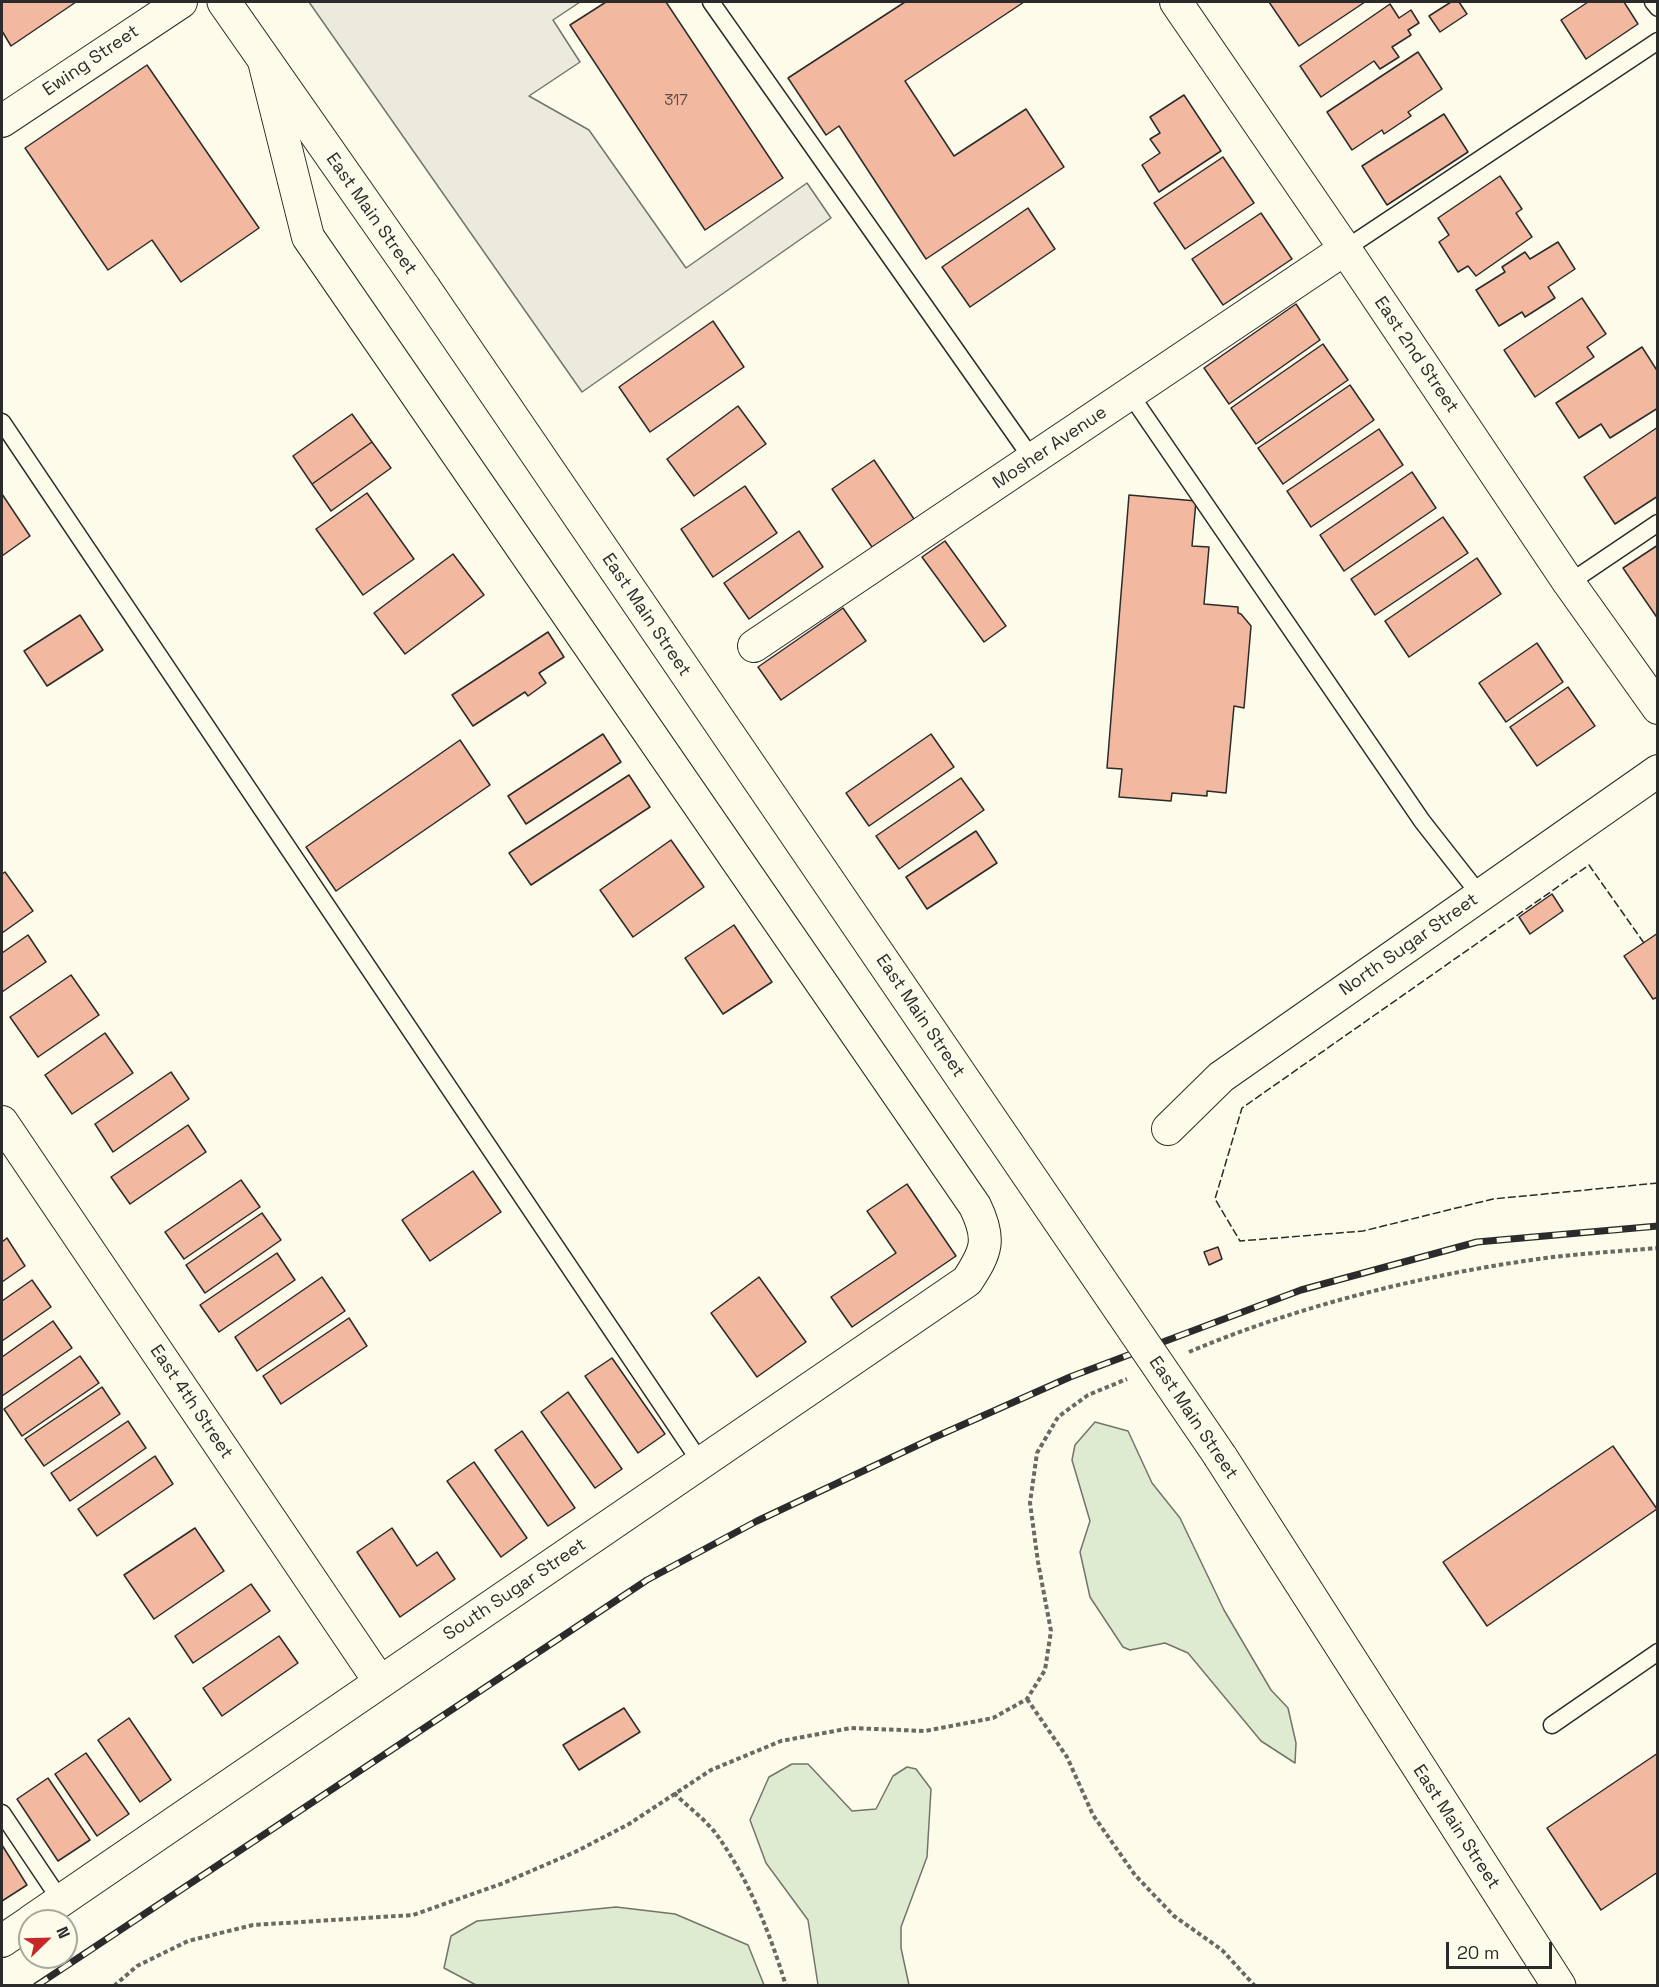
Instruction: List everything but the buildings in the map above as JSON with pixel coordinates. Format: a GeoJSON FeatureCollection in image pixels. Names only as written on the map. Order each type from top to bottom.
{"type":"FeatureCollection","features":[{"type":"Feature","properties":{"kind":"main road","name":"East Main Street"},"geometry":{"type":"LineString","coordinates":[[233,8],[263,59],[424,288],[1220,1456],[1558,1986]]}},
{"type":"Feature","properties":{"kind":"street","name":"Ewing Street"},"geometry":{"type":"LineString","coordinates":[[2,121],[181,2]]}},
{"type":"Feature","properties":{"kind":"street","name":"East 2nd Street"},"geometry":{"type":"LineString","coordinates":[[1176,2],[1569,583],[1658,708]]}},
{"type":"Feature","properties":{"kind":"street","name":"East Main Street"},"geometry":{"type":"LineString","coordinates":[[263,59],[308,237],[968,1197],[985,1227],[985,1248]]}},
{"type":"Feature","properties":{"kind":"street","name":"Mosher Avenue"},"geometry":{"type":"LineString","coordinates":[[754,646],[1345,249]]}},
{"type":"Feature","properties":{"kind":"street","name":"North Sugar Street"},"geometry":{"type":"LineString","coordinates":[[1168,1129],[1221,1077],[1658,771]]}},
{"type":"Feature","properties":{"kind":"street","name":"East 4th Street"},"geometry":{"type":"LineString","coordinates":[[2,1122],[380,1682]]}},
{"type":"Feature","properties":{"kind":"street","name":"South Sugar Street"},"geometry":{"type":"LineString","coordinates":[[49,1909],[967,1281],[985,1248]]}},
{"type":"Feature","properties":{"kind":"street","name":"South Sugar Street"},"geometry":{"type":"LineString","coordinates":[[2,1941],[18,1930]]}},
{"type":"Feature","properties":{"kind":"lane"},"geometry":{"type":"LineString","coordinates":[[711,2],[1033,459]]}},
{"type":"Feature","properties":{"kind":"lane"},"geometry":{"type":"LineString","coordinates":[[1653,2],[1658,8]]}},
{"type":"Feature","properties":{"kind":"lane"},"geometry":{"type":"LineString","coordinates":[[1345,249],[1658,41]]}},
{"type":"Feature","properties":{"kind":"lane"},"geometry":{"type":"LineString","coordinates":[[1130,394],[1422,821],[1480,895]]}},
{"type":"Feature","properties":{"kind":"lane"},"geometry":{"type":"LineString","coordinates":[[2,422],[701,1463]]}},
{"type":"Feature","properties":{"kind":"lane"},"geometry":{"type":"LineString","coordinates":[[1569,583],[1658,523]]}},
{"type":"Feature","properties":{"kind":"lane"},"geometry":{"type":"LineString","coordinates":[[1552,1725],[1658,1652]]}},
{"type":"Feature","properties":{"kind":"lane"},"geometry":{"type":"LineString","coordinates":[[2,1813],[61,1901]]}},
{"type":"Feature","properties":{"kind":"path"},"geometry":{"type":"LineString","coordinates":[[1184,1354],[1302,1310],[1435,1277],[1553,1257],[1658,1248]]}},
{"type":"Feature","properties":{"kind":"path"},"geometry":{"type":"LineString","coordinates":[[114,1986],[137,1966],[188,1941],[253,1925],[413,1915],[501,1884],[575,1852],[629,1824],[711,1770],[781,1741],[851,1728],[925,1731],[993,1718],[1027,1699],[1045,1670],[1052,1631],[1038,1562],[1030,1503],[1037,1453],[1058,1417],[1088,1395],[1130,1377]]}},
{"type":"Feature","properties":{"kind":"path"},"geometry":{"type":"LineString","coordinates":[[1027,1699],[1067,1757],[1093,1815],[1135,1875],[1174,1916],[1222,1950],[1255,1986]]}},
{"type":"Feature","properties":{"kind":"path"},"geometry":{"type":"LineString","coordinates":[[674,1793],[716,1834],[748,1887],[777,1957],[786,1986]]}},
{"type":"Feature","properties":{"kind":"green space"},"geometry":{"type":"Polygon","coordinates":[[[1095,1422],[1128,1431],[1152,1483],[1180,1518],[1224,1610],[1271,1690],[1288,1708],[1296,1743],[1295,1763],[1261,1741],[1188,1653],[1165,1643],[1130,1650],[1123,1647],[1090,1597],[1080,1552],[1090,1521],[1072,1460],[1075,1445],[1095,1422]]]}},
{"type":"Feature","properties":{"kind":"green space"},"geometry":{"type":"Polygon","coordinates":[[[792,1764],[808,1764],[852,1811],[876,1809],[893,1776],[907,1767],[916,1769],[931,1789],[927,1857],[901,1927],[901,1948],[909,1985],[818,1985],[808,1920],[766,1863],[750,1820],[769,1777],[792,1764]]]}},
{"type":"Feature","properties":{"kind":"green space"},"geometry":{"type":"Polygon","coordinates":[[[616,1907],[675,1914],[748,1945],[764,1985],[476,1985],[444,1968],[451,1936],[477,1921],[616,1907]]]}},
{"type":"Feature","properties":{"kind":"shaded area"},"geometry":{"type":"Polygon","coordinates":[[[309,2],[580,2],[553,20],[580,62],[529,96],[589,130],[686,268],[807,183],[831,218],[582,392],[309,2]]]}},
{"type":"Feature","properties":{"kind":"railway"},"geometry":{"type":"LineString","coordinates":[[36,1986],[647,1580],[757,1521],[933,1438],[1070,1377],[1301,1290],[1477,1242],[1658,1226]]}},
{"type":"Feature","properties":{"kind":"fence"},"geometry":{"type":"LineString","coordinates":[[1644,943],[1589,865],[1242,1108],[1215,1199],[1240,1241],[1363,1231],[1493,1199],[1658,1183]]}}]}
